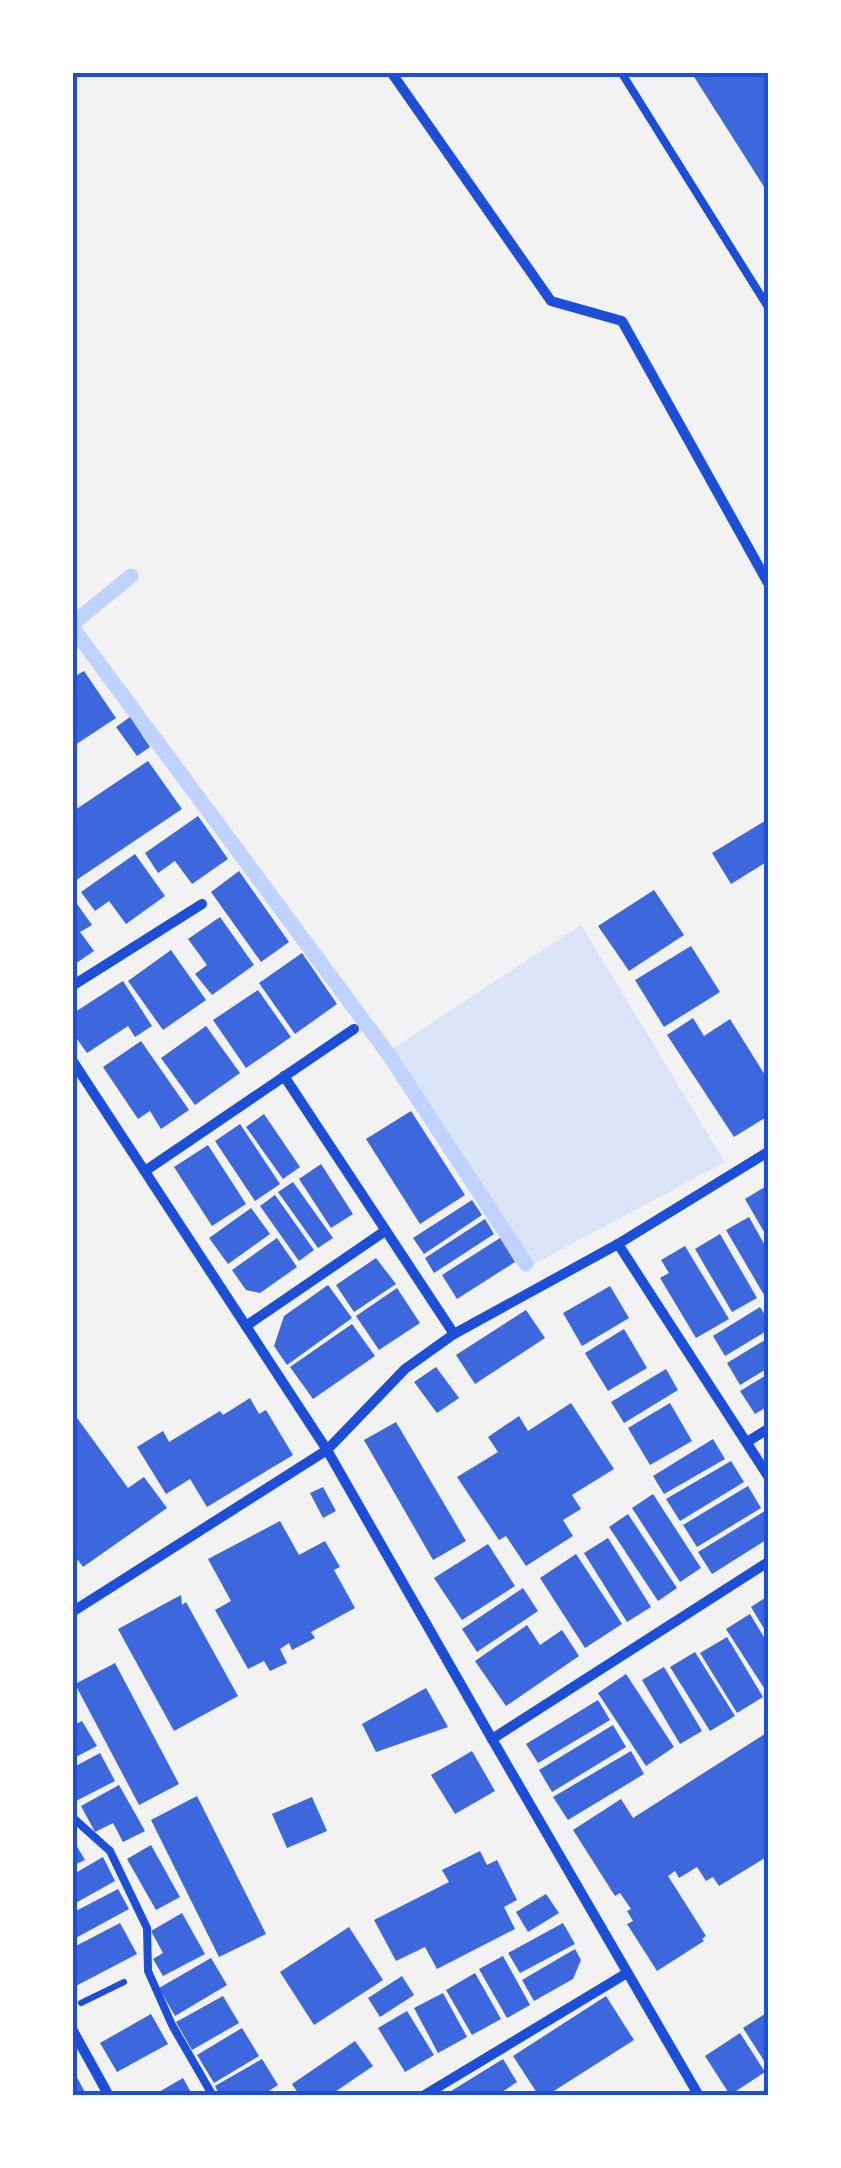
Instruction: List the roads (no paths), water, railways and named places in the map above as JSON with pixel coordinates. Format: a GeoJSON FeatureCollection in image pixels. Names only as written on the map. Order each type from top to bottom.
{"type":"FeatureCollection","features":[{"type":"Feature","properties":{"kind":"street"},"geometry":{"type":"LineString","coordinates":[[391,72],[551,301],[622,321],[768,583]]}},
{"type":"Feature","properties":{"kind":"street"},"geometry":{"type":"LineString","coordinates":[[72,986],[202,904]]}},
{"type":"Feature","properties":{"kind":"street"},"geometry":{"type":"LineString","coordinates":[[144,1170],[354,1030]]}},
{"type":"Feature","properties":{"kind":"street"},"geometry":{"type":"LineString","coordinates":[[72,1060],[327,1450],[700,2096]]}},
{"type":"Feature","properties":{"kind":"street"},"geometry":{"type":"LineString","coordinates":[[284,1076],[454,1334]]}},
{"type":"Feature","properties":{"kind":"street"},"geometry":{"type":"LineString","coordinates":[[72,1612],[327,1450],[404,1368],[454,1334],[618,1244],[768,1152]]}},
{"type":"Feature","properties":{"kind":"street"},"geometry":{"type":"LineString","coordinates":[[246,1326],[384,1231]]}},
{"type":"Feature","properties":{"kind":"street"},"geometry":{"type":"LineString","coordinates":[[618,1244],[768,1476]]}},
{"type":"Feature","properties":{"kind":"street"},"geometry":{"type":"LineString","coordinates":[[747,1442],[768,1430]]}},
{"type":"Feature","properties":{"kind":"street"},"geometry":{"type":"LineString","coordinates":[[492,1739],[768,1562]]}},
{"type":"Feature","properties":{"kind":"street"},"geometry":{"type":"LineString","coordinates":[[424,2096],[627,1974]]}},
{"type":"Feature","properties":{"kind":"street"},"geometry":{"type":"LineString","coordinates":[[72,2029],[109,2096]]}},
{"type":"Feature","properties":{"kind":"lane"},"geometry":{"type":"LineString","coordinates":[[622,72],[768,307]]}},
{"type":"Feature","properties":{"kind":"lane"},"geometry":{"type":"LineString","coordinates":[[72,1816],[110,1851],[147,1928],[148,1971],[172,2025],[213,2096]]}},
{"type":"Feature","properties":{"kind":"waterway"},"geometry":{"type":"LineString","coordinates":[[72,624],[131,576]]}},
{"type":"Feature","properties":{"kind":"waterway"},"geometry":{"type":"LineString","coordinates":[[72,627],[389,1055],[526,1264]]}}]}
